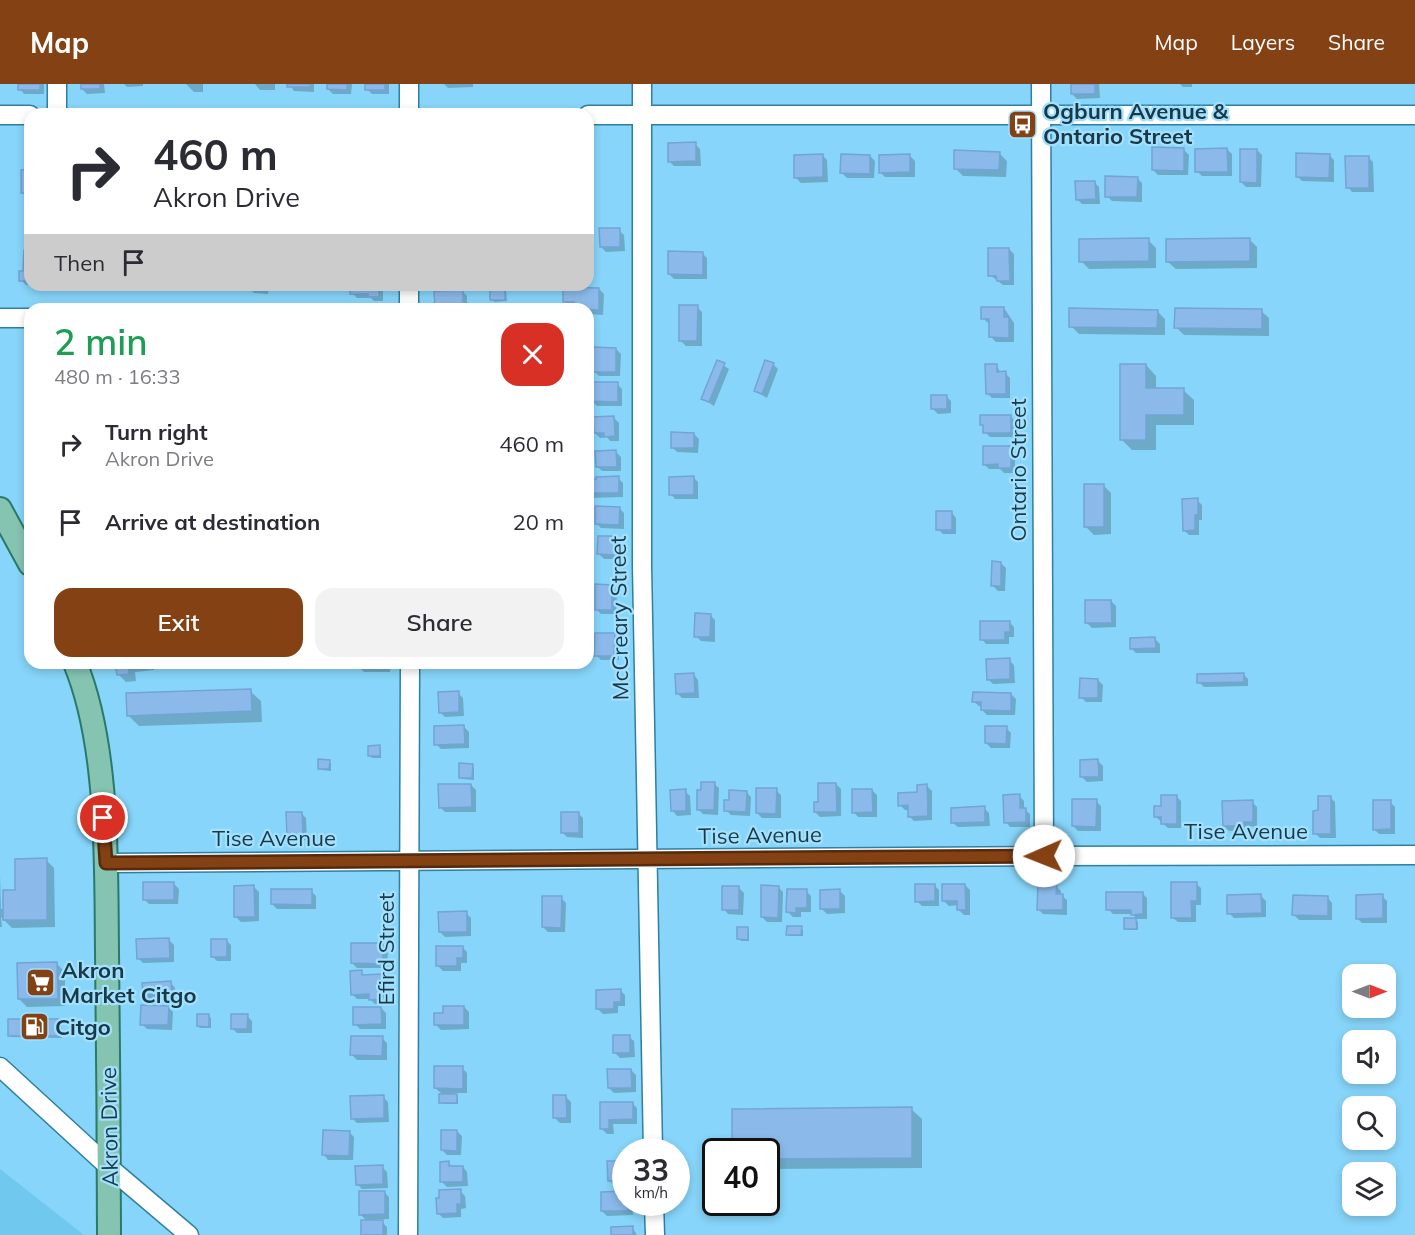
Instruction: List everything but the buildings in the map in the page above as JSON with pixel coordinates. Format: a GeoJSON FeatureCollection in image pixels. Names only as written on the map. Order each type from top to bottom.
{"type":"FeatureCollection","features":[{"type":"Feature","properties":{"kind":"main road"},"geometry":{"type":"LineString","coordinates":[[0,509],[24,553]]}},
{"type":"Feature","properties":{"kind":"main road","name":"Akron Drive"},"geometry":{"type":"LineString","coordinates":[[77,669],[86,690],[100,774],[106,863],[109,1232]]}},
{"type":"Feature","properties":{"kind":"street"},"geometry":{"type":"LineString","coordinates":[[57,84],[57,108]]}},
{"type":"Feature","properties":{"kind":"street"},"geometry":{"type":"LineString","coordinates":[[409,84],[409,108]]}},
{"type":"Feature","properties":{"kind":"street","name":"McCreary Street"},"geometry":{"type":"LineString","coordinates":[[642,84],[642,564],[653,1138]]}},
{"type":"Feature","properties":{"kind":"street","name":"Ontario Street"},"geometry":{"type":"LineString","coordinates":[[1041,84],[1044,856]]}},
{"type":"Feature","properties":{"kind":"street"},"geometry":{"type":"LineString","coordinates":[[0,115],[24,115]]}},
{"type":"Feature","properties":{"kind":"street"},"geometry":{"type":"LineString","coordinates":[[594,115],[1415,115]]}},
{"type":"Feature","properties":{"kind":"street"},"geometry":{"type":"LineString","coordinates":[[0,318],[24,318]]}},
{"type":"Feature","properties":{"kind":"street","name":"Efird Street"},"geometry":{"type":"LineString","coordinates":[[408,1235],[410,669]]}},
{"type":"Feature","properties":{"kind":"street","name":"Tise Avenue"},"geometry":{"type":"LineString","coordinates":[[106,863],[1415,855]]}},
{"type":"Feature","properties":{"kind":"street"},"geometry":{"type":"LineString","coordinates":[[0,1067],[110,1168],[189,1235]]}},
{"type":"Feature","properties":{"kind":"street"},"geometry":{"type":"LineString","coordinates":[[654,1216],[655,1235]]}},
{"type":"Feature","properties":{"kind":"shaded area"},"geometry":{"type":"Polygon","coordinates":[[[0,1169],[84,1235],[0,1235],[0,1169]]]}},
{"type":"Feature","properties":{"kind":"place","name":"Ogburn Avenue & Ontario Street"},"geometry":{"type":"Point","coordinates":[1022,124]}},
{"type":"Feature","properties":{"kind":"place","name":"Akron Market Citgo"},"geometry":{"type":"Point","coordinates":[40,983]}},
{"type":"Feature","properties":{"kind":"place","name":"Citgo"},"geometry":{"type":"Point","coordinates":[34,1027]}},
{"type":"Feature","properties":{"kind":"route"},"geometry":{"type":"LineString","coordinates":[[103,818],[106,863],[1044,856]]}}]}
